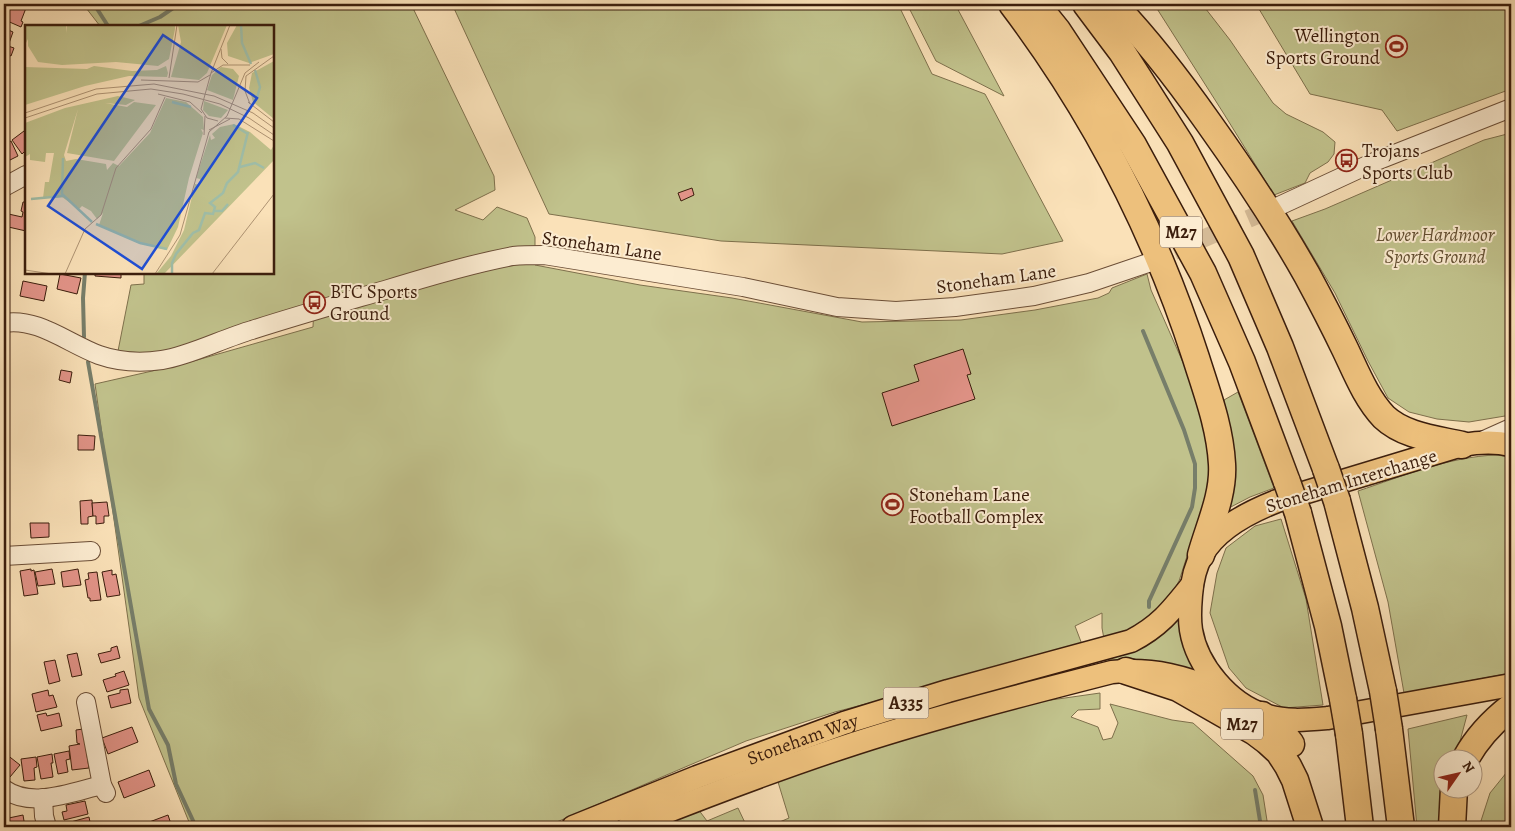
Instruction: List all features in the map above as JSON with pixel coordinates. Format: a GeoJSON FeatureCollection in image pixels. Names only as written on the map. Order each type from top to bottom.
{"type":"FeatureCollection","features":[{"type":"Feature","properties":{"kind":"highway","name":"M27"},"geometry":{"type":"LineString","coordinates":[[1012,4],[1103,140],[1136,205],[1186,326],[1218,432],[1222,465],[1217,505],[1208,529],[1202,556]]}},
{"type":"Feature","properties":{"kind":"highway","name":"M27"},"geometry":{"type":"LineString","coordinates":[[1036,4],[1057,30],[1133,145],[1203,273],[1242,362],[1298,513],[1326,617],[1349,734],[1360,827]]}},
{"type":"Feature","properties":{"kind":"highway","name":"M27"},"geometry":{"type":"LineString","coordinates":[[1086,4],[1122,52],[1180,143],[1241,256],[1280,347],[1337,501],[1365,608],[1383,691],[1401,827]]}},
{"type":"Feature","properties":{"kind":"highway"},"geometry":{"type":"LineString","coordinates":[[1113,4],[1127,18],[1186,91],[1240,167],[1295,254],[1322,302],[1374,406],[1397,427],[1414,434],[1470,444]]}},
{"type":"Feature","properties":{"kind":"highway","name":"M27"},"geometry":{"type":"LineString","coordinates":[[1126,671],[1178,688],[1268,741],[1279,752],[1295,780],[1310,827]]}},
{"type":"Feature","properties":{"kind":"highway"},"geometry":{"type":"LineString","coordinates":[[1473,748],[1483,733],[1511,707]]}},
{"type":"Feature","properties":{"kind":"highway","name":"M27"},"geometry":{"type":"LineString","coordinates":[[1262,714],[1281,731],[1301,758],[1310,784],[1315,827]]}},
{"type":"Feature","properties":{"kind":"highway"},"geometry":{"type":"LineString","coordinates":[[1482,754],[1490,742],[1511,722]]}},
{"type":"Feature","properties":{"kind":"highway"},"geometry":{"type":"LineString","coordinates":[[1452,821],[1453,798]]}},
{"type":"Feature","properties":{"kind":"highway"},"geometry":{"type":"LineString","coordinates":[[1452,821],[1460,798]]}},
{"type":"Feature","properties":{"kind":"main road","name":"Stoneham Interchange"},"geometry":{"type":"LineString","coordinates":[[1511,445],[1500,443],[1470,444],[1277,501],[1252,511],[1220,534],[1202,556],[1192,585],[1190,609],[1191,629],[1195,646],[1208,670],[1232,696],[1246,706],[1262,714],[1283,720],[1328,718],[1511,685]]}},
{"type":"Feature","properties":{"kind":"main road","name":"Stoneham Way"},"geometry":{"type":"LineString","coordinates":[[574,827],[697,777],[844,723],[948,691],[1131,641],[1147,633],[1161,622],[1192,585]]}},
{"type":"Feature","properties":{"kind":"main road","name":"Stoneham Way"},"geometry":{"type":"LineString","coordinates":[[628,827],[707,795],[855,743],[952,714],[1103,674],[1126,671],[1158,672],[1197,682],[1232,696]]}},
{"type":"Feature","properties":{"kind":"street"},"geometry":{"type":"LineString","coordinates":[[1279,206],[1374,162],[1511,108]]}},
{"type":"Feature","properties":{"kind":"street"},"geometry":{"type":"LineString","coordinates":[[6,189],[25,176]]}},
{"type":"Feature","properties":{"kind":"street","name":"Stoneham Lane"},"geometry":{"type":"LineString","coordinates":[[4,323],[13,321],[39,327],[85,349],[112,359],[148,361],[164,360],[178,356],[251,330],[430,276],[514,256],[544,255],[743,287],[838,307],[896,311],[955,308],[1034,296],[1090,284],[1148,262]]}},
{"type":"Feature","properties":{"kind":"street"},"geometry":{"type":"LineString","coordinates":[[1470,444],[1511,428]]}},
{"type":"Feature","properties":{"kind":"street"},"geometry":{"type":"LineString","coordinates":[[4,556],[83,546]]}},
{"type":"Feature","properties":{"kind":"street"},"geometry":{"type":"LineString","coordinates":[[4,789],[27,798],[43,798],[104,789],[86,702]]}},
{"type":"Feature","properties":{"kind":"street"},"geometry":{"type":"LineString","coordinates":[[43,798],[47,827]]}},
{"type":"Feature","properties":{"kind":"green space"},"geometry":{"type":"Polygon","coordinates":[[[83,4],[411,4],[494,176],[495,190],[455,210],[483,220],[497,207],[527,218],[535,237],[535,265],[640,285],[732,298],[862,322],[961,320],[1035,310],[1098,298],[1109,293],[1112,288],[1147,274],[1151,290],[1204,410],[1213,476],[1179,581],[1158,611],[1126,632],[1104,639],[1102,613],[1075,626],[1083,647],[835,712],[746,741],[545,827],[191,827],[139,698],[95,384],[183,364],[313,327],[314,304],[168,355],[118,351],[131,285],[144,284],[144,274],[274,274],[274,25],[99,25],[83,4]]]}},
{"type":"Feature","properties":{"kind":"green space"},"geometry":{"type":"Polygon","coordinates":[[[452,4],[898,4],[932,74],[985,94],[1063,241],[1002,254],[721,241],[549,214],[452,4]]]}},
{"type":"Feature","properties":{"kind":"green space"},"geometry":{"type":"Polygon","coordinates":[[[907,4],[955,4],[1004,96],[936,61],[907,4]]]}},
{"type":"Feature","properties":{"kind":"green space"},"geometry":{"type":"Polygon","coordinates":[[[1154,4],[1202,4],[1230,40],[1273,103],[1286,114],[1323,132],[1335,142],[1334,154],[1328,162],[1310,173],[1305,183],[1274,195],[1154,4]]]}},
{"type":"Feature","properties":{"kind":"green space","name":"Wellington Sports Ground"},"geometry":{"type":"Polygon","coordinates":[[[1256,4],[1511,4],[1511,89],[1397,131],[1382,110],[1310,94],[1256,4]]]}},
{"type":"Feature","properties":{"kind":"green space","name":"Lower Hardmoor Sports Ground"},"geometry":{"type":"Polygon","coordinates":[[[1511,133],[1511,415],[1469,422],[1437,419],[1409,412],[1388,398],[1335,293],[1292,221],[1325,209],[1484,140],[1511,133]]]}},
{"type":"Feature","properties":{"kind":"green space"},"geometry":{"type":"Polygon","coordinates":[[[1238,392],[1274,488],[1250,497],[1227,509],[1233,462],[1224,400],[1238,392]]]}},
{"type":"Feature","properties":{"kind":"green space"},"geometry":{"type":"Polygon","coordinates":[[[1496,455],[1511,457],[1511,673],[1404,693],[1388,602],[1358,491],[1443,463],[1496,455]]]}},
{"type":"Feature","properties":{"kind":"green space"},"geometry":{"type":"Polygon","coordinates":[[[1281,519],[1306,599],[1323,705],[1284,708],[1246,688],[1229,668],[1210,613],[1217,573],[1226,548],[1255,526],[1281,519]]]}},
{"type":"Feature","properties":{"kind":"green space"},"geometry":{"type":"Polygon","coordinates":[[[1177,618],[1179,619],[1184,646],[1194,671],[1151,661],[1118,660],[1106,662],[1105,657],[1177,618]]]}},
{"type":"Feature","properties":{"kind":"green space"},"geometry":{"type":"Polygon","coordinates":[[[1100,693],[1100,709],[1078,710],[1071,717],[1098,727],[1103,740],[1112,738],[1118,723],[1110,704],[1172,720],[1193,723],[1253,776],[1263,795],[1268,827],[768,827],[789,818],[778,782],[786,777],[940,728],[1044,701],[1100,693]]]}},
{"type":"Feature","properties":{"kind":"green space"},"geometry":{"type":"Polygon","coordinates":[[[1467,715],[1458,748],[1432,748],[1432,798],[1441,798],[1439,827],[1417,827],[1408,729],[1467,715]]]}},
{"type":"Feature","properties":{"kind":"green space"},"geometry":{"type":"Polygon","coordinates":[[[1511,767],[1511,827],[1479,827],[1490,793],[1511,767]]]}},
{"type":"Feature","properties":{"kind":"green space"},"geometry":{"type":"Polygon","coordinates":[[[738,808],[747,827],[653,827],[698,809],[707,821],[738,808]]]}},
{"type":"Feature","properties":{"kind":"building"},"geometry":{"type":"Polygon","coordinates":[[[8,4],[15,4],[26,8],[21,21],[23,22],[21,27],[5,20],[6,17],[4,15],[8,4]]]}},
{"type":"Feature","properties":{"kind":"building"},"geometry":{"type":"Polygon","coordinates":[[[4,28],[13,32],[8,46],[14,48],[11,56],[4,53],[4,28]]]}},
{"type":"Feature","properties":{"kind":"building"},"geometry":{"type":"Polygon","coordinates":[[[24,131],[25,151],[22,154],[12,140],[24,131]]]}},
{"type":"Feature","properties":{"kind":"building"},"geometry":{"type":"Polygon","coordinates":[[[11,141],[18,156],[6,162],[4,158],[4,145],[11,141]]]}},
{"type":"Feature","properties":{"kind":"building"},"geometry":{"type":"Polygon","coordinates":[[[692,188],[694,195],[681,201],[678,193],[692,188]]]}},
{"type":"Feature","properties":{"kind":"building"},"geometry":{"type":"Polygon","coordinates":[[[23,202],[25,202],[25,231],[4,226],[4,213],[22,217],[23,212],[21,211],[23,202]]]}},
{"type":"Feature","properties":{"kind":"building"},"geometry":{"type":"Polygon","coordinates":[[[60,274],[81,278],[77,294],[57,289],[60,274]]]}},
{"type":"Feature","properties":{"kind":"building"},"geometry":{"type":"Polygon","coordinates":[[[95,274],[121,274],[121,278],[95,276],[95,274]]]}},
{"type":"Feature","properties":{"kind":"building"},"geometry":{"type":"Polygon","coordinates":[[[23,281],[47,286],[44,301],[20,296],[23,281]]]}},
{"type":"Feature","properties":{"kind":"building"},"geometry":{"type":"Polygon","coordinates":[[[963,349],[971,374],[967,375],[975,399],[892,426],[882,393],[919,381],[914,365],[963,349]]]}},
{"type":"Feature","properties":{"kind":"building"},"geometry":{"type":"Polygon","coordinates":[[[61,370],[72,372],[70,383],[59,380],[61,370]]]}},
{"type":"Feature","properties":{"kind":"building"},"geometry":{"type":"Polygon","coordinates":[[[78,435],[95,436],[94,450],[78,450],[78,435]]]}},
{"type":"Feature","properties":{"kind":"building"},"geometry":{"type":"Polygon","coordinates":[[[92,500],[93,516],[88,517],[88,524],[81,524],[80,501],[92,500]]]}},
{"type":"Feature","properties":{"kind":"building"},"geometry":{"type":"Polygon","coordinates":[[[107,502],[109,516],[104,516],[104,523],[96,524],[92,503],[107,502]]]}},
{"type":"Feature","properties":{"kind":"building"},"geometry":{"type":"Polygon","coordinates":[[[30,523],[49,523],[49,537],[31,538],[30,523]]]}},
{"type":"Feature","properties":{"kind":"building"},"geometry":{"type":"Polygon","coordinates":[[[31,569],[31,571],[34,570],[38,594],[24,596],[20,571],[31,569]]]}},
{"type":"Feature","properties":{"kind":"building"},"geometry":{"type":"Polygon","coordinates":[[[52,569],[55,584],[38,586],[35,572],[52,569]]]}},
{"type":"Feature","properties":{"kind":"building"},"geometry":{"type":"Polygon","coordinates":[[[78,569],[81,585],[63,587],[61,572],[78,569]]]}},
{"type":"Feature","properties":{"kind":"building"},"geometry":{"type":"Polygon","coordinates":[[[112,570],[112,575],[116,574],[120,595],[107,597],[102,572],[112,570]]]}},
{"type":"Feature","properties":{"kind":"building"},"geometry":{"type":"Polygon","coordinates":[[[97,572],[101,600],[90,601],[85,580],[89,579],[88,573],[97,572]]]}},
{"type":"Feature","properties":{"kind":"building"},"geometry":{"type":"Polygon","coordinates":[[[117,646],[120,658],[101,663],[98,654],[111,651],[111,648],[117,646]]]}},
{"type":"Feature","properties":{"kind":"building"},"geometry":{"type":"Polygon","coordinates":[[[77,653],[82,675],[72,677],[67,655],[77,653]]]}},
{"type":"Feature","properties":{"kind":"building"},"geometry":{"type":"Polygon","coordinates":[[[55,660],[60,681],[49,684],[44,662],[55,660]]]}},
{"type":"Feature","properties":{"kind":"building"},"geometry":{"type":"Polygon","coordinates":[[[124,671],[129,685],[107,692],[103,680],[124,671]]]}},
{"type":"Feature","properties":{"kind":"building"},"geometry":{"type":"Polygon","coordinates":[[[128,689],[131,703],[111,708],[108,696],[120,693],[120,690],[128,689]]]}},
{"type":"Feature","properties":{"kind":"building"},"geometry":{"type":"Polygon","coordinates":[[[48,690],[49,696],[53,695],[57,707],[36,712],[32,694],[48,690]]]}},
{"type":"Feature","properties":{"kind":"building"},"geometry":{"type":"Polygon","coordinates":[[[46,713],[47,716],[59,713],[62,726],[41,731],[37,715],[46,713]]]}},
{"type":"Feature","properties":{"kind":"building"},"geometry":{"type":"Polygon","coordinates":[[[132,727],[138,742],[108,754],[102,738],[132,727]]]}},
{"type":"Feature","properties":{"kind":"building"},"geometry":{"type":"Polygon","coordinates":[[[83,729],[89,768],[72,770],[69,746],[80,744],[77,743],[76,730],[83,729]]]}},
{"type":"Feature","properties":{"kind":"building"},"geometry":{"type":"Polygon","coordinates":[[[69,751],[70,759],[66,760],[68,772],[58,774],[54,754],[69,751]]]}},
{"type":"Feature","properties":{"kind":"building"},"geometry":{"type":"Polygon","coordinates":[[[6,754],[20,765],[10,777],[4,772],[4,756],[6,754]]]}},
{"type":"Feature","properties":{"kind":"building"},"geometry":{"type":"Polygon","coordinates":[[[52,754],[53,777],[41,779],[37,757],[52,754]]]}},
{"type":"Feature","properties":{"kind":"building"},"geometry":{"type":"Polygon","coordinates":[[[36,757],[37,767],[34,768],[35,780],[24,781],[21,759],[36,757]]]}},
{"type":"Feature","properties":{"kind":"building"},"geometry":{"type":"Polygon","coordinates":[[[149,770],[155,786],[124,798],[118,782],[149,770]]]}},
{"type":"Feature","properties":{"kind":"building"},"geometry":{"type":"Polygon","coordinates":[[[85,801],[88,814],[64,820],[62,812],[67,811],[66,805],[85,801]]]}},
{"type":"Feature","properties":{"kind":"building"},"geometry":{"type":"Polygon","coordinates":[[[23,815],[25,827],[4,827],[4,819],[23,815]]]}},
{"type":"Feature","properties":{"kind":"building"},"geometry":{"type":"Polygon","coordinates":[[[168,815],[172,827],[136,827],[168,815]]]}},
{"type":"Feature","properties":{"kind":"building"},"geometry":{"type":"Polygon","coordinates":[[[89,817],[91,827],[68,827],[67,823],[89,817]]]}},
{"type":"Feature","properties":{"kind":"waterway"},"geometry":{"type":"LineString","coordinates":[[94,4],[107,25]]}},
{"type":"Feature","properties":{"kind":"waterway"},"geometry":{"type":"LineString","coordinates":[[141,25],[160,17],[179,4]]}},
{"type":"Feature","properties":{"kind":"waterway"},"geometry":{"type":"LineString","coordinates":[[84,337],[83,298],[85,274]]}},
{"type":"Feature","properties":{"kind":"waterway"},"geometry":{"type":"LineString","coordinates":[[1143,331],[1184,430],[1195,464],[1195,488],[1192,507],[1149,601],[1149,607]]}},
{"type":"Feature","properties":{"kind":"waterway"},"geometry":{"type":"LineString","coordinates":[[88,362],[149,709],[168,745],[176,784],[196,827]]}},
{"type":"Feature","properties":{"kind":"waterway"},"geometry":{"type":"LineString","coordinates":[[1255,790],[1261,827]]}},
{"type":"Feature","properties":{"kind":"tunnel"},"geometry":{"type":"LineString","coordinates":[[1149,262],[1276,207]]}},
{"type":"Feature","properties":{"kind":"place","name":"Wellington Sports Ground"},"geometry":{"type":"Point","coordinates":[1396,46]}},
{"type":"Feature","properties":{"kind":"place","name":"Trojans Sports Club"},"geometry":{"type":"Point","coordinates":[1346,161]}},
{"type":"Feature","properties":{"kind":"place","name":"BTC Sports Ground"},"geometry":{"type":"Point","coordinates":[314,302]}},
{"type":"Feature","properties":{"kind":"place","name":"Stoneham Lane Football Complex"},"geometry":{"type":"Point","coordinates":[893,505]}}]}
